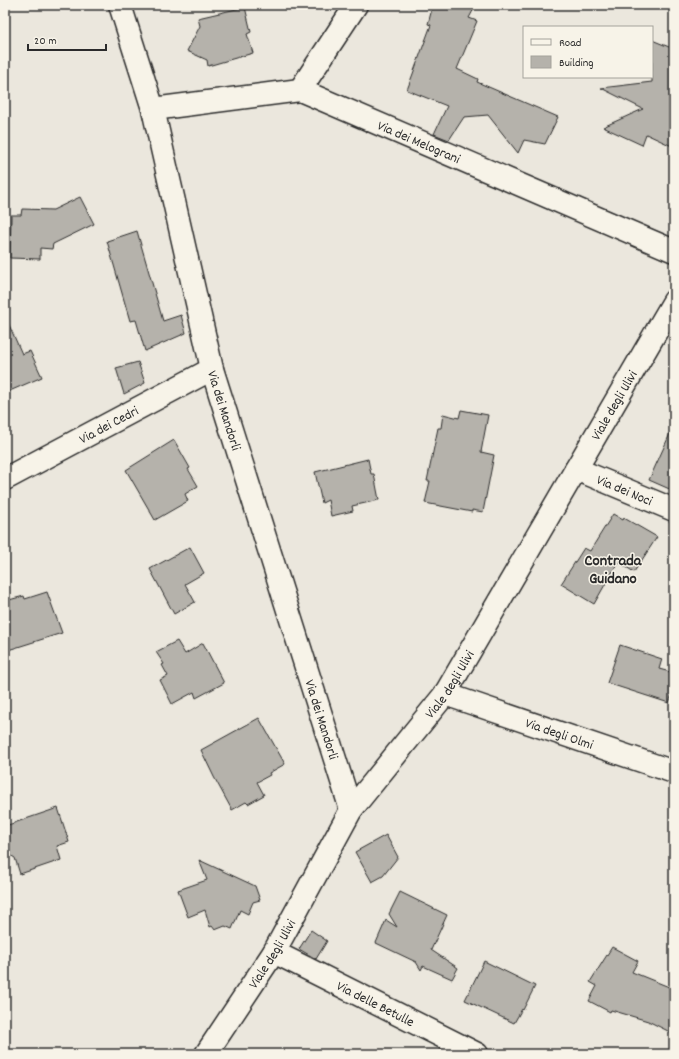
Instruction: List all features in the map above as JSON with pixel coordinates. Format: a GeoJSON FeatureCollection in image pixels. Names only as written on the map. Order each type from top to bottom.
{"type":"FeatureCollection","features":[{"type":"Feature","properties":{"kind":"street","name":"Via dei Mandorli"},"geometry":{"type":"LineString","coordinates":[[120,5],[153,110],[212,369],[351,810]]}},
{"type":"Feature","properties":{"kind":"street"},"geometry":{"type":"LineString","coordinates":[[153,110],[300,90],[356,5]]}},
{"type":"Feature","properties":{"kind":"street","name":"Via dei Melograni"},"geometry":{"type":"LineString","coordinates":[[300,90],[674,251]]}},
{"type":"Feature","properties":{"kind":"street","name":"Viale degli Ulivi"},"geometry":{"type":"LineString","coordinates":[[206,1054],[274,952],[351,810],[445,694],[674,301]]}},
{"type":"Feature","properties":{"kind":"street","name":"Via dei Cedri"},"geometry":{"type":"LineString","coordinates":[[5,479],[212,369]]}},
{"type":"Feature","properties":{"kind":"street","name":"Via dei Noci"},"geometry":{"type":"LineString","coordinates":[[576,469],[674,510]]}},
{"type":"Feature","properties":{"kind":"street","name":"Via degli Olmi"},"geometry":{"type":"LineString","coordinates":[[445,694],[674,772]]}},
{"type":"Feature","properties":{"kind":"street","name":"Via delle Betulle"},"geometry":{"type":"LineString","coordinates":[[274,952],[477,1054]]}},
{"type":"Feature","properties":{"kind":"building"},"geometry":{"type":"Polygon","coordinates":[[[433,5],[476,5],[469,18],[477,21],[457,69],[478,79],[477,82],[558,117],[545,144],[524,140],[518,153],[488,115],[464,117],[449,140],[434,134],[447,106],[407,90],[431,25],[428,24],[433,5]]]}},
{"type":"Feature","properties":{"kind":"building"},"geometry":{"type":"Polygon","coordinates":[[[245,7],[251,32],[247,34],[253,53],[208,66],[207,60],[187,51],[200,26],[198,18],[245,7]]]}},
{"type":"Feature","properties":{"kind":"building"},"geometry":{"type":"Polygon","coordinates":[[[653,40],[674,49],[674,147],[646,134],[642,145],[603,127],[643,109],[601,88],[652,82],[653,40]]]}},
{"type":"Feature","properties":{"kind":"building"},"geometry":{"type":"Polygon","coordinates":[[[80,197],[94,224],[53,244],[52,249],[40,248],[40,259],[10,258],[11,215],[21,215],[22,209],[53,210],[80,197]]]}},
{"type":"Feature","properties":{"kind":"building"},"geometry":{"type":"Polygon","coordinates":[[[137,231],[163,321],[181,315],[186,333],[145,351],[136,320],[130,321],[107,241],[137,231]]]}},
{"type":"Feature","properties":{"kind":"building"},"geometry":{"type":"Polygon","coordinates":[[[5,316],[22,354],[30,351],[42,377],[5,393],[5,316]]]}},
{"type":"Feature","properties":{"kind":"building"},"geometry":{"type":"Polygon","coordinates":[[[138,362],[145,383],[124,394],[116,368],[138,362]]]}},
{"type":"Feature","properties":{"kind":"building"},"geometry":{"type":"Polygon","coordinates":[[[461,410],[488,415],[481,452],[494,455],[483,512],[472,510],[472,512],[425,503],[430,481],[427,481],[438,428],[441,428],[443,414],[459,418],[461,410]]]}},
{"type":"Feature","properties":{"kind":"building"},"geometry":{"type":"Polygon","coordinates":[[[674,425],[674,491],[649,480],[674,425]]]}},
{"type":"Feature","properties":{"kind":"building"},"geometry":{"type":"Polygon","coordinates":[[[174,440],[190,468],[188,469],[198,486],[185,494],[188,501],[155,520],[126,470],[174,440]]]}},
{"type":"Feature","properties":{"kind":"building"},"geometry":{"type":"Polygon","coordinates":[[[368,459],[371,474],[374,474],[379,500],[352,506],[353,511],[331,516],[328,500],[322,503],[315,472],[368,459]]]}},
{"type":"Feature","properties":{"kind":"building"},"geometry":{"type":"Polygon","coordinates":[[[613,514],[623,520],[624,518],[657,537],[634,572],[618,562],[594,604],[561,584],[584,548],[590,551],[613,514]]]}},
{"type":"Feature","properties":{"kind":"building"},"geometry":{"type":"Polygon","coordinates":[[[190,547],[204,573],[185,584],[195,602],[174,614],[150,569],[190,547]]]}},
{"type":"Feature","properties":{"kind":"building"},"geometry":{"type":"Polygon","coordinates":[[[47,592],[62,633],[5,651],[5,601],[24,596],[25,599],[47,592]]]}},
{"type":"Feature","properties":{"kind":"building"},"geometry":{"type":"Polygon","coordinates":[[[177,641],[185,654],[203,643],[224,683],[196,698],[194,692],[172,704],[160,680],[168,676],[162,665],[164,664],[156,652],[177,641]]]}},
{"type":"Feature","properties":{"kind":"building"},"geometry":{"type":"Polygon","coordinates":[[[620,645],[662,659],[659,669],[674,673],[674,688],[669,703],[607,683],[620,645]]]}},
{"type":"Feature","properties":{"kind":"building"},"geometry":{"type":"Polygon","coordinates":[[[259,718],[285,764],[257,782],[264,795],[248,804],[246,802],[232,810],[201,750],[259,718]]]}},
{"type":"Feature","properties":{"kind":"building"},"geometry":{"type":"Polygon","coordinates":[[[58,808],[69,842],[57,846],[61,860],[20,874],[15,858],[5,852],[5,826],[58,808]]]}},
{"type":"Feature","properties":{"kind":"building"},"geometry":{"type":"Polygon","coordinates":[[[386,835],[398,857],[383,876],[372,882],[355,852],[386,835]]]}},
{"type":"Feature","properties":{"kind":"building"},"geometry":{"type":"Polygon","coordinates":[[[199,860],[255,886],[260,900],[253,902],[248,914],[240,910],[232,929],[225,926],[215,930],[212,926],[210,927],[205,910],[188,917],[178,890],[207,880],[199,860]]]}},
{"type":"Feature","properties":{"kind":"building"},"geometry":{"type":"Polygon","coordinates":[[[400,892],[447,915],[431,950],[458,968],[452,979],[423,966],[421,970],[416,962],[376,943],[386,920],[397,927],[389,914],[400,892]]]}},
{"type":"Feature","properties":{"kind":"building"},"geometry":{"type":"Polygon","coordinates":[[[311,930],[327,941],[316,959],[299,949],[311,930]]]}},
{"type":"Feature","properties":{"kind":"building"},"geometry":{"type":"Polygon","coordinates":[[[612,947],[638,961],[632,972],[674,989],[674,1034],[648,1021],[611,1010],[610,1012],[589,1001],[597,986],[590,982],[612,947]]]}},
{"type":"Feature","properties":{"kind":"building"},"geometry":{"type":"Polygon","coordinates":[[[484,961],[535,986],[523,1010],[522,1009],[514,1023],[465,1000],[484,961]]]}},
{"type":"Feature","properties":{"kind":"district","name":"Contrada Guidano"},"geometry":{"type":"Point","coordinates":[613,568]}}]}
